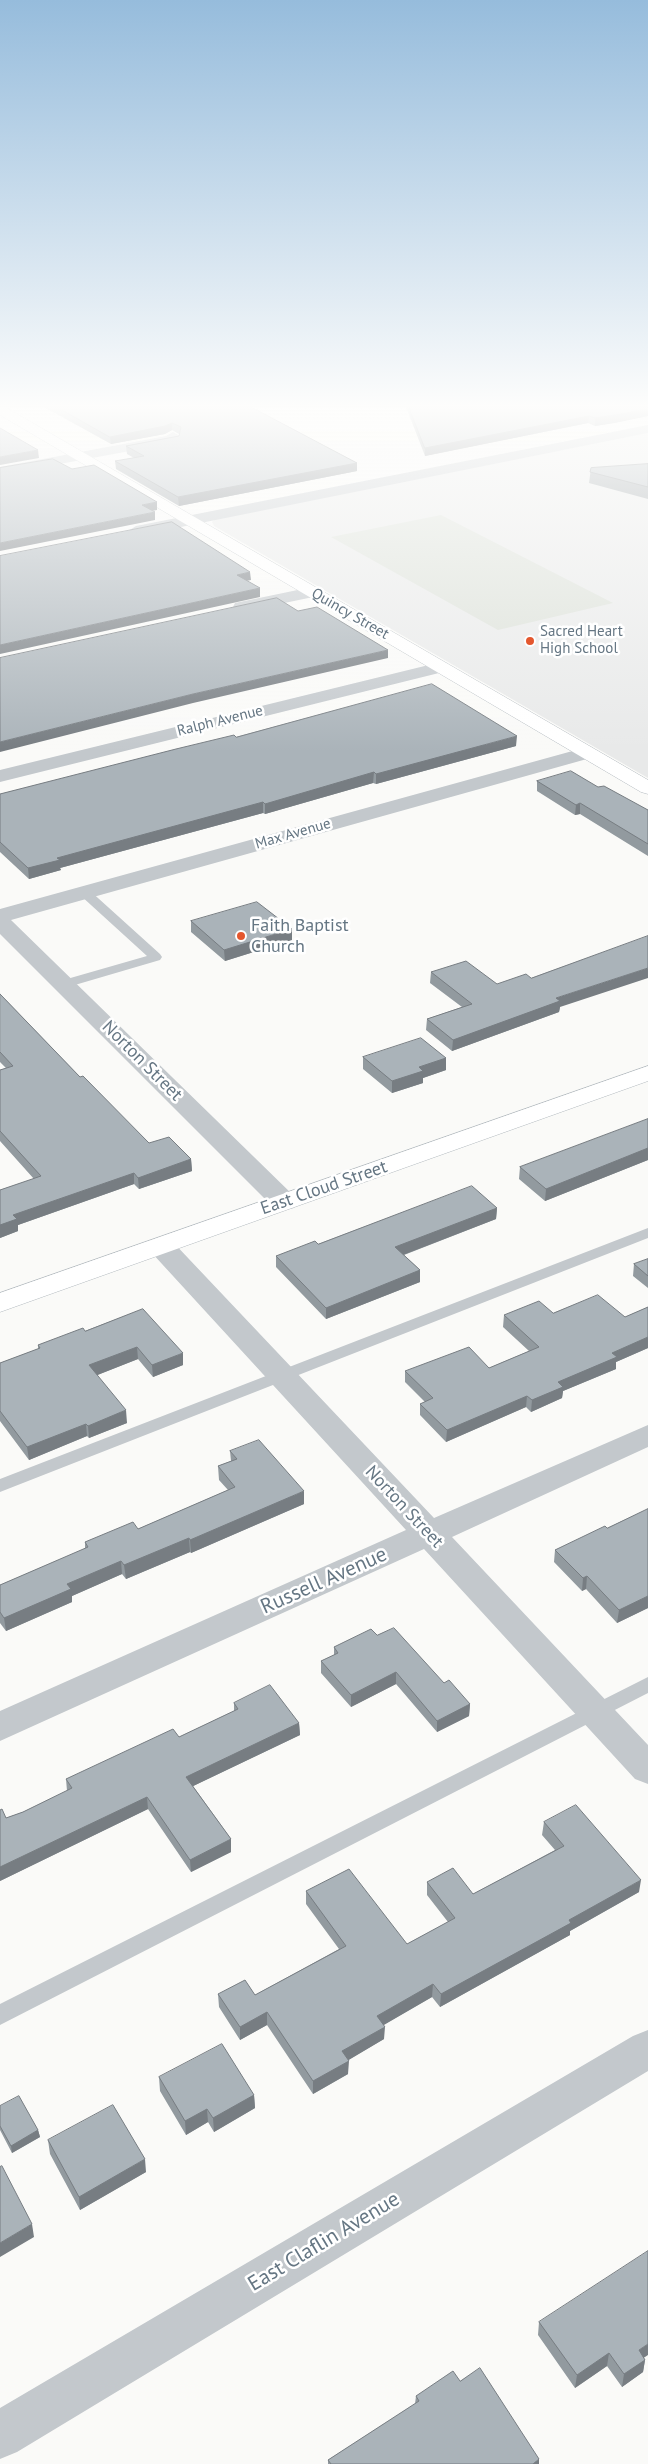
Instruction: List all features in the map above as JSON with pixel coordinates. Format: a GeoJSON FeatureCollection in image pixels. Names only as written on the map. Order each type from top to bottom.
{"type":"FeatureCollection","features":[{"type":"Feature","properties":{"kind":"street"},"geometry":{"type":"LineString","coordinates":[[124,534],[181,522]]}},
{"type":"Feature","properties":{"kind":"street","name":"Quincy Street"},"geometry":{"type":"LineString","coordinates":[[193,522],[648,788]]}},
{"type":"Feature","properties":{"kind":"street"},"geometry":{"type":"LineString","coordinates":[[224,611],[312,592]]}},
{"type":"Feature","properties":{"kind":"street","name":"Ralph Avenue"},"geometry":{"type":"LineString","coordinates":[[0,776],[441,667]]}},
{"type":"Feature","properties":{"kind":"street","name":"Max Avenue"},"geometry":{"type":"LineString","coordinates":[[0,916],[587,753]]}},
{"type":"Feature","properties":{"kind":"street","name":"Norton Street"},"geometry":{"type":"LineString","coordinates":[[0,920],[284,1202]]}},
{"type":"Feature","properties":{"kind":"street","name":"East Cloud Street"},"geometry":{"type":"LineString","coordinates":[[0,1303],[648,1074]]}},
{"type":"Feature","properties":{"kind":"street","name":"Norton Street"},"geometry":{"type":"LineString","coordinates":[[161,1246],[648,1769]]}},
{"type":"Feature","properties":{"kind":"street","name":"Russell Avenue"},"geometry":{"type":"LineString","coordinates":[[0,1728],[648,1435]]}},
{"type":"Feature","properties":{"kind":"street","name":"East Claflin Avenue"},"geometry":{"type":"LineString","coordinates":[[0,2435],[648,2050]]}},
{"type":"Feature","properties":{"kind":"lane"},"geometry":{"type":"LineString","coordinates":[[64,984],[156,957],[84,892]]}},
{"type":"Feature","properties":{"kind":"lane"},"geometry":{"type":"LineString","coordinates":[[0,1486],[648,1233]]}},
{"type":"Feature","properties":{"kind":"lane"},"geometry":{"type":"LineString","coordinates":[[0,2015],[648,1684]]}},
{"type":"Feature","properties":{"kind":"shaded area","name":"Sacred Heart High School"},"geometry":{"type":"Polygon","coordinates":[[[212,522],[648,522],[648,778],[214,526],[212,522]]]}},
{"type":"Feature","properties":{"kind":"shaded area"},"geometry":{"type":"Polygon","coordinates":[[[406,522],[455,522],[613,603],[498,630],[331,537],[406,522]]]}},
{"type":"Feature","properties":{"kind":"building"},"geometry":{"type":"Polygon","coordinates":[[[0,522],[105,522],[0,543],[0,522]]]}},
{"type":"Feature","properties":{"kind":"building"},"geometry":{"type":"Polygon","coordinates":[[[172,522],[250,572],[237,575],[260,588],[0,645],[0,556],[172,522]]]}},
{"type":"Feature","properties":{"kind":"building"},"geometry":{"type":"Polygon","coordinates":[[[277,598],[298,611],[317,607],[388,650],[193,694],[0,742],[0,658],[277,598]]]}},
{"type":"Feature","properties":{"kind":"building"},"geometry":{"type":"Polygon","coordinates":[[[432,684],[517,736],[376,774],[374,772],[265,804],[263,802],[57,858],[60,860],[28,868],[0,842],[0,794],[176,749],[234,735],[236,737],[432,684]]]}},
{"type":"Feature","properties":{"kind":"building"},"geometry":{"type":"Polygon","coordinates":[[[571,771],[598,787],[604,786],[648,810],[648,844],[580,803],[576,805],[537,781],[571,771]]]}},
{"type":"Feature","properties":{"kind":"building","name":"Faith Baptist Church"},"geometry":{"type":"Polygon","coordinates":[[[257,902],[292,929],[224,950],[191,921],[257,902]]]}},
{"type":"Feature","properties":{"kind":"building"},"geometry":{"type":"Polygon","coordinates":[[[648,936],[648,968],[556,998],[560,1001],[453,1040],[427,1019],[472,1004],[431,972],[466,961],[497,984],[526,974],[531,978],[648,936]]]}},
{"type":"Feature","properties":{"kind":"building"},"geometry":{"type":"Polygon","coordinates":[[[0,994],[80,1077],[83,1076],[149,1143],[169,1137],[191,1159],[138,1178],[134,1173],[13,1215],[17,1219],[0,1225],[0,1190],[41,1176],[0,1131],[0,1070],[13,1066],[0,1052],[0,994]]]}},
{"type":"Feature","properties":{"kind":"building"},"geometry":{"type":"Polygon","coordinates":[[[421,1038],[446,1058],[419,1067],[423,1071],[392,1081],[363,1057],[421,1038]]]}},
{"type":"Feature","properties":{"kind":"building"},"geometry":{"type":"Polygon","coordinates":[[[648,1119],[648,1148],[546,1189],[520,1167],[648,1119]]]}},
{"type":"Feature","properties":{"kind":"building"},"geometry":{"type":"Polygon","coordinates":[[[472,1186],[497,1208],[395,1247],[420,1270],[326,1308],[276,1256],[315,1241],[318,1244],[472,1186]]]}},
{"type":"Feature","properties":{"kind":"building"},"geometry":{"type":"Polygon","coordinates":[[[648,1259],[648,1276],[634,1264],[648,1259]]]}},
{"type":"Feature","properties":{"kind":"building"},"geometry":{"type":"Polygon","coordinates":[[[598,1295],[625,1317],[648,1307],[648,1337],[612,1353],[617,1357],[558,1382],[563,1387],[532,1400],[527,1396],[447,1430],[420,1404],[433,1398],[405,1371],[469,1347],[489,1368],[539,1347],[504,1315],[539,1301],[553,1313],[598,1295]]]}},
{"type":"Feature","properties":{"kind":"building"},"geometry":{"type":"Polygon","coordinates":[[[143,1309],[183,1353],[152,1365],[137,1347],[89,1365],[126,1410],[88,1426],[86,1424],[27,1447],[0,1411],[0,1363],[40,1348],[38,1345],[83,1328],[85,1331],[143,1309]]]}},
{"type":"Feature","properties":{"kind":"building"},"geometry":{"type":"Polygon","coordinates":[[[259,1440],[304,1491],[190,1540],[189,1538],[124,1565],[121,1561],[67,1584],[71,1589],[4,1618],[0,1612],[0,1585],[88,1547],[85,1542],[133,1522],[138,1529],[235,1487],[218,1466],[237,1459],[230,1451],[259,1440]]]}},
{"type":"Feature","properties":{"kind":"building"},"geometry":{"type":"Polygon","coordinates":[[[648,1509],[648,1596],[619,1610],[587,1576],[583,1578],[555,1550],[605,1526],[607,1528],[648,1509]]]}},
{"type":"Feature","properties":{"kind":"building"},"geometry":{"type":"Polygon","coordinates":[[[394,1628],[444,1683],[449,1680],[470,1704],[437,1721],[396,1672],[351,1695],[321,1661],[338,1653],[334,1647],[371,1629],[377,1635],[394,1628]]]}},
{"type":"Feature","properties":{"kind":"building"},"geometry":{"type":"Polygon","coordinates":[[[270,1685],[299,1723],[186,1777],[231,1839],[190,1860],[147,1797],[0,1867],[0,1810],[2,1809],[6,1818],[23,1812],[72,1788],[66,1779],[173,1729],[179,1737],[238,1709],[234,1703],[270,1685]]]}},
{"type":"Feature","properties":{"kind":"building"},"geometry":{"type":"Polygon","coordinates":[[[576,1805],[641,1880],[569,1920],[571,1923],[441,1994],[433,1984],[377,2016],[385,2027],[342,2051],[349,2061],[313,2081],[267,2012],[240,2027],[218,1994],[245,1980],[255,1995],[346,1946],[306,1891],[349,1869],[407,1944],[455,1918],[427,1882],[453,1868],[473,1894],[564,1846],[544,1822],[576,1805]]]}},
{"type":"Feature","properties":{"kind":"building"},"geometry":{"type":"Polygon","coordinates":[[[222,2044],[254,2095],[213,2118],[207,2109],[185,2121],[159,2077],[222,2044]]]}},
{"type":"Feature","properties":{"kind":"building"},"geometry":{"type":"Polygon","coordinates":[[[19,2096],[38,2130],[11,2146],[0,2126],[0,2106],[19,2096]]]}},
{"type":"Feature","properties":{"kind":"building"},"geometry":{"type":"Polygon","coordinates":[[[113,2105],[145,2159],[79,2197],[48,2140],[113,2105]]]}},
{"type":"Feature","properties":{"kind":"building"},"geometry":{"type":"Polygon","coordinates":[[[2,2166],[32,2224],[0,2243],[0,2167],[2,2166]]]}},
{"type":"Feature","properties":{"kind":"building"},"geometry":{"type":"Polygon","coordinates":[[[648,2251],[648,2344],[639,2350],[645,2360],[624,2374],[609,2353],[577,2375],[539,2322],[648,2251]]]}},
{"type":"Feature","properties":{"kind":"building"},"geometry":{"type":"Polygon","coordinates":[[[480,2368],[539,2459],[533,2464],[331,2464],[328,2460],[419,2401],[416,2396],[453,2371],[460,2381],[480,2368]]]}},
{"type":"Feature","properties":{"kind":"place","name":"Sacred Heart High School"},"geometry":{"type":"Point","coordinates":[530,641]}},
{"type":"Feature","properties":{"kind":"place","name":"Faith Baptist Church"},"geometry":{"type":"Point","coordinates":[241,936]}}]}
